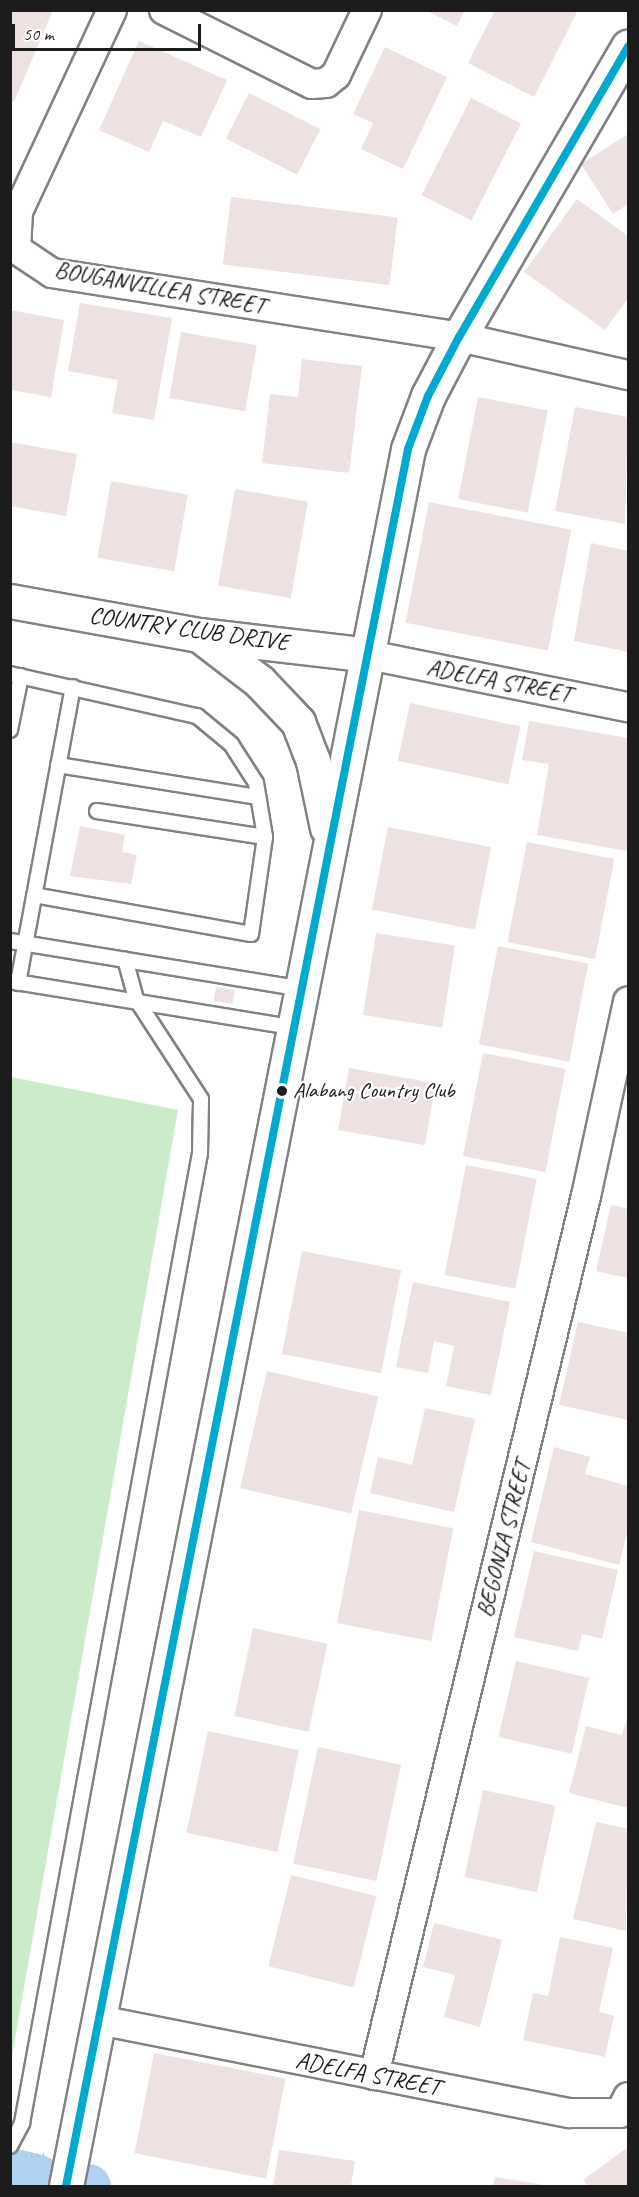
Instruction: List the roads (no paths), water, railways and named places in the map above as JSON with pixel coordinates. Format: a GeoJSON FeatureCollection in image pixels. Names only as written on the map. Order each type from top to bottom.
{"type":"FeatureCollection","features":[{"type":"Feature","properties":{"kind":"street","name":"BOUGANVILLEA STREET"},"geometry":{"type":"LineString","coordinates":[[112,10],[18,212],[16,249],[52,273],[459,337]]}},
{"type":"Feature","properties":{"kind":"street"},"geometry":{"type":"LineString","coordinates":[[164,10],[312,84],[326,83],[336,75],[367,10]]}},
{"type":"Feature","properties":{"kind":"street"},"geometry":{"type":"LineString","coordinates":[[67,2179],[296,1028],[408,449],[428,396],[459,337],[628,47]]}},
{"type":"Feature","properties":{"kind":"street"},"geometry":{"type":"LineString","coordinates":[[459,337],[628,375]]}},
{"type":"Feature","properties":{"kind":"street","name":"COUNTRY CLUB DRIVE"},"geometry":{"type":"LineString","coordinates":[[10,601],[199,635],[369,655]]}},
{"type":"Feature","properties":{"kind":"street"},"geometry":{"type":"LineString","coordinates":[[199,635],[259,681],[297,722],[315,771],[330,848]]}},
{"type":"Feature","properties":{"kind":"street","name":"ADELFA STREET"},"geometry":{"type":"LineString","coordinates":[[369,655],[628,707]]}},
{"type":"Feature","properties":{"kind":"street","name":"BEGONIA STREET"},"geometry":{"type":"LineString","coordinates":[[374,2075],[586,1196],[628,1001]]}},
{"type":"Feature","properties":{"kind":"street","name":"ADELFA STREET"},"geometry":{"type":"LineString","coordinates":[[99,2020],[570,2113],[620,2113],[628,2097]]}},
{"type":"Feature","properties":{"kind":"lane"},"geometry":{"type":"LineString","coordinates":[[10,730],[16,675],[196,716],[231,744],[256,783],[265,837],[251,934],[34,895]]}},
{"type":"Feature","properties":{"kind":"lane"},"geometry":{"type":"LineString","coordinates":[[73,687],[34,895],[17,942],[14,982],[136,999],[296,1028]]}},
{"type":"Feature","properties":{"kind":"lane"},"geometry":{"type":"LineString","coordinates":[[58,765],[258,797]]}},
{"type":"Feature","properties":{"kind":"lane"},"geometry":{"type":"LineString","coordinates":[[97,811],[265,837]]}},
{"type":"Feature","properties":{"kind":"lane"},"geometry":{"type":"LineString","coordinates":[[17,942],[303,989]]}},
{"type":"Feature","properties":{"kind":"lane"},"geometry":{"type":"LineString","coordinates":[[10,2146],[22,2123],[200,1153],[201,1099],[136,999],[124,959]]}},
{"type":"Feature","properties":{"kind":"waterway"},"geometry":{"type":"LineString","coordinates":[[10,2170],[36,2176]]}},
{"type":"Feature","properties":{"kind":"place","name":"Alabang Country Club"},"geometry":{"type":"Point","coordinates":[282,1091]}}]}
